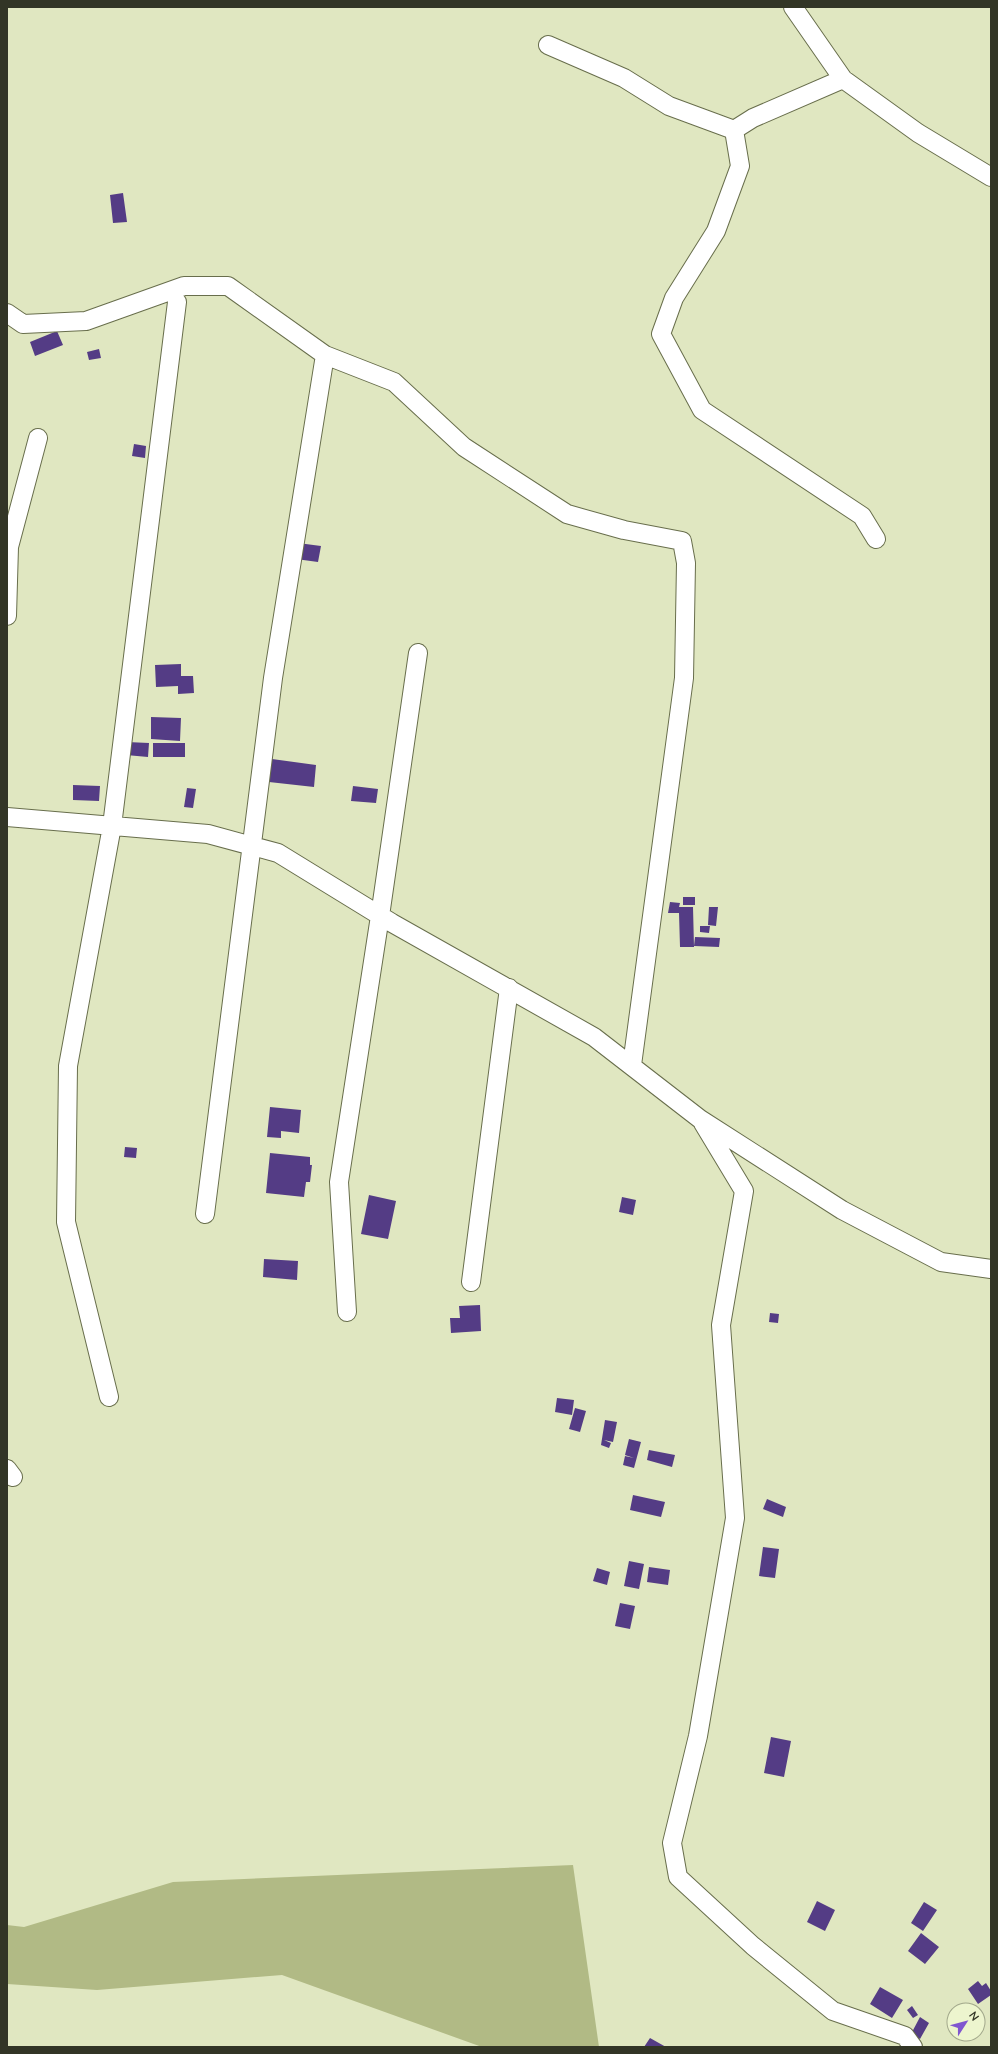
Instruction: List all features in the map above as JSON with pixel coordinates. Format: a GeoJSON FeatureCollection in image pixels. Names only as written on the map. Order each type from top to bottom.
{"type":"FeatureCollection","features":[{"type":"Feature","properties":{"kind":"street"},"geometry":{"type":"LineString","coordinates":[[793,7],[843,79],[918,134],[991,177]]}},
{"type":"Feature","properties":{"kind":"street"},"geometry":{"type":"LineString","coordinates":[[548,45],[624,78],[669,106],[734,130]]}},
{"type":"Feature","properties":{"kind":"street"},"geometry":{"type":"LineString","coordinates":[[734,130],[753,118],[843,79]]}},
{"type":"Feature","properties":{"kind":"street"},"geometry":{"type":"LineString","coordinates":[[734,130],[740,166],[716,231],[674,298],[662,334],[702,410],[862,516],[876,538]]}},
{"type":"Feature","properties":{"kind":"street"},"geometry":{"type":"LineString","coordinates":[[7,313],[23,324],[86,321],[184,286],[228,286],[325,355],[394,382],[464,447],[567,514],[624,530],[682,540],[686,562],[684,678],[632,1066]]}},
{"type":"Feature","properties":{"kind":"street"},"geometry":{"type":"LineString","coordinates":[[109,1397],[66,1222],[68,1066],[112,826],[177,302]]}},
{"type":"Feature","properties":{"kind":"street"},"geometry":{"type":"LineString","coordinates":[[205,1214],[236,985],[273,678],[325,355]]}},
{"type":"Feature","properties":{"kind":"street"},"geometry":{"type":"LineString","coordinates":[[7,616],[9,547],[38,438]]}},
{"type":"Feature","properties":{"kind":"street"},"geometry":{"type":"LineString","coordinates":[[348,1312],[339,1182],[380,916],[418,653]]}},
{"type":"Feature","properties":{"kind":"street"},"geometry":{"type":"LineString","coordinates":[[7,817],[208,834],[278,853],[380,916],[594,1037],[700,1119],[842,1210],[941,1262],[991,1269]]}},
{"type":"Feature","properties":{"kind":"street"},"geometry":{"type":"LineString","coordinates":[[471,1282],[509,988]]}},
{"type":"Feature","properties":{"kind":"street"},"geometry":{"type":"LineString","coordinates":[[700,1119],[744,1191],[721,1325],[735,1518],[698,1736],[672,1843],[678,1877],[753,1946],[833,2011],[905,2036],[913,2047]]}},
{"type":"Feature","properties":{"kind":"green space"},"geometry":{"type":"Polygon","coordinates":[[[573,1865],[599,2047],[482,2047],[282,1975],[97,1990],[7,1984],[7,1925],[24,1927],[173,1882],[573,1865]]]}},
{"type":"Feature","properties":{"kind":"building"},"geometry":{"type":"Polygon","coordinates":[[[123,193],[127,222],[113,223],[110,195],[123,193]]]}},
{"type":"Feature","properties":{"kind":"building"},"geometry":{"type":"Polygon","coordinates":[[[57,331],[63,345],[35,356],[30,342],[57,331]]]}},
{"type":"Feature","properties":{"kind":"building"},"geometry":{"type":"Polygon","coordinates":[[[99,349],[101,358],[89,360],[87,352],[99,349]]]}},
{"type":"Feature","properties":{"kind":"building"},"geometry":{"type":"Polygon","coordinates":[[[134,444],[146,446],[145,458],[132,456],[134,444]]]}},
{"type":"Feature","properties":{"kind":"building"},"geometry":{"type":"Polygon","coordinates":[[[298,543],[321,546],[318,562],[296,559],[298,543]]]}},
{"type":"Feature","properties":{"kind":"building"},"geometry":{"type":"Polygon","coordinates":[[[181,664],[181,676],[193,676],[194,693],[178,694],[178,686],[156,687],[155,665],[181,664]]]}},
{"type":"Feature","properties":{"kind":"building"},"geometry":{"type":"Polygon","coordinates":[[[151,717],[181,718],[180,741],[151,739],[151,717]]]}},
{"type":"Feature","properties":{"kind":"building"},"geometry":{"type":"Polygon","coordinates":[[[127,742],[149,743],[148,757],[126,755],[127,742]]]}},
{"type":"Feature","properties":{"kind":"building"},"geometry":{"type":"Polygon","coordinates":[[[153,743],[185,743],[185,757],[153,757],[153,743]]]}},
{"type":"Feature","properties":{"kind":"building"},"geometry":{"type":"Polygon","coordinates":[[[272,759],[316,765],[314,787],[269,782],[272,759]]]}},
{"type":"Feature","properties":{"kind":"building"},"geometry":{"type":"Polygon","coordinates":[[[73,785],[100,786],[99,801],[73,800],[73,785]]]}},
{"type":"Feature","properties":{"kind":"building"},"geometry":{"type":"Polygon","coordinates":[[[353,786],[378,789],[376,803],[351,801],[353,786]]]}},
{"type":"Feature","properties":{"kind":"building"},"geometry":{"type":"Polygon","coordinates":[[[187,788],[196,789],[193,808],[184,807],[187,788]]]}},
{"type":"Feature","properties":{"kind":"building"},"geometry":{"type":"Polygon","coordinates":[[[683,897],[695,897],[695,905],[683,905],[683,897]]]}},
{"type":"Feature","properties":{"kind":"building"},"geometry":{"type":"Polygon","coordinates":[[[670,902],[680,903],[679,907],[693,907],[694,947],[680,947],[679,913],[668,913],[670,902]]]}},
{"type":"Feature","properties":{"kind":"building"},"geometry":{"type":"Polygon","coordinates":[[[709,907],[718,907],[716,926],[708,925],[709,907]]]}},
{"type":"Feature","properties":{"kind":"building"},"geometry":{"type":"Polygon","coordinates":[[[700,926],[710,926],[709,933],[700,932],[700,926]]]}},
{"type":"Feature","properties":{"kind":"building"},"geometry":{"type":"Polygon","coordinates":[[[695,937],[720,938],[719,947],[694,946],[695,937]]]}},
{"type":"Feature","properties":{"kind":"building"},"geometry":{"type":"Polygon","coordinates":[[[270,1107],[301,1110],[299,1133],[281,1131],[281,1138],[267,1137],[270,1107]]]}},
{"type":"Feature","properties":{"kind":"building"},"geometry":{"type":"Polygon","coordinates":[[[125,1147],[137,1148],[136,1158],[124,1157],[125,1147]]]}},
{"type":"Feature","properties":{"kind":"building"},"geometry":{"type":"Polygon","coordinates":[[[270,1153],[310,1157],[310,1165],[312,1165],[310,1182],[306,1182],[304,1197],[266,1193],[270,1153]]]}},
{"type":"Feature","properties":{"kind":"building"},"geometry":{"type":"Polygon","coordinates":[[[369,1195],[396,1201],[388,1239],[361,1234],[369,1195]]]}},
{"type":"Feature","properties":{"kind":"building"},"geometry":{"type":"Polygon","coordinates":[[[622,1197],[636,1200],[633,1215],[619,1212],[622,1197]]]}},
{"type":"Feature","properties":{"kind":"building"},"geometry":{"type":"Polygon","coordinates":[[[264,1259],[298,1261],[297,1280],[263,1277],[264,1259]]]}},
{"type":"Feature","properties":{"kind":"building"},"geometry":{"type":"Polygon","coordinates":[[[480,1305],[481,1331],[451,1333],[450,1318],[460,1318],[459,1306],[480,1305]]]}},
{"type":"Feature","properties":{"kind":"building"},"geometry":{"type":"Polygon","coordinates":[[[770,1313],[779,1314],[778,1323],[769,1322],[770,1313]]]}},
{"type":"Feature","properties":{"kind":"building"},"geometry":{"type":"Polygon","coordinates":[[[557,1398],[574,1400],[572,1415],[555,1412],[557,1398]]]}},
{"type":"Feature","properties":{"kind":"building"},"geometry":{"type":"Polygon","coordinates":[[[575,1408],[586,1411],[580,1432],[569,1429],[575,1408]]]}},
{"type":"Feature","properties":{"kind":"building"},"geometry":{"type":"Polygon","coordinates":[[[605,1420],[617,1422],[613,1442],[604,1440],[611,1443],[609,1448],[601,1445],[605,1420]]]}},
{"type":"Feature","properties":{"kind":"building"},"geometry":{"type":"Polygon","coordinates":[[[629,1439],[641,1442],[634,1468],[623,1465],[625,1456],[634,1458],[625,1455],[629,1439]]]}},
{"type":"Feature","properties":{"kind":"building"},"geometry":{"type":"Polygon","coordinates":[[[649,1450],[675,1455],[672,1467],[647,1460],[649,1450]]]}},
{"type":"Feature","properties":{"kind":"building"},"geometry":{"type":"Polygon","coordinates":[[[633,1495],[665,1502],[661,1517],[630,1510],[633,1495]]]}},
{"type":"Feature","properties":{"kind":"building"},"geometry":{"type":"Polygon","coordinates":[[[767,1499],[786,1507],[783,1517],[763,1509],[767,1499]]]}},
{"type":"Feature","properties":{"kind":"building"},"geometry":{"type":"Polygon","coordinates":[[[763,1547],[779,1549],[775,1578],[759,1576],[763,1547]]]}},
{"type":"Feature","properties":{"kind":"building"},"geometry":{"type":"Polygon","coordinates":[[[629,1561],[644,1564],[639,1589],[624,1586],[629,1561]]]}},
{"type":"Feature","properties":{"kind":"building"},"geometry":{"type":"Polygon","coordinates":[[[649,1567],[670,1570],[668,1585],[647,1582],[649,1567]]]}},
{"type":"Feature","properties":{"kind":"building"},"geometry":{"type":"Polygon","coordinates":[[[597,1568],[610,1572],[607,1585],[593,1581],[597,1568]]]}},
{"type":"Feature","properties":{"kind":"building"},"geometry":{"type":"Polygon","coordinates":[[[620,1603],[635,1606],[630,1629],[615,1626],[620,1603]]]}},
{"type":"Feature","properties":{"kind":"building"},"geometry":{"type":"Polygon","coordinates":[[[771,1737],[791,1741],[784,1777],[764,1773],[771,1737]]]}},
{"type":"Feature","properties":{"kind":"building"},"geometry":{"type":"Polygon","coordinates":[[[817,1901],[835,1910],[825,1931],[807,1922],[817,1901]]]}},
{"type":"Feature","properties":{"kind":"building"},"geometry":{"type":"Polygon","coordinates":[[[924,1902],[937,1910],[923,1931],[911,1923],[924,1902]]]}},
{"type":"Feature","properties":{"kind":"building"},"geometry":{"type":"Polygon","coordinates":[[[921,1933],[939,1947],[925,1964],[908,1951],[921,1933]]]}},
{"type":"Feature","properties":{"kind":"building"},"geometry":{"type":"Polygon","coordinates":[[[978,1981],[982,1986],[986,1983],[991,1991],[991,1995],[981,2002],[977,2002],[968,1989],[978,1981]]]}},
{"type":"Feature","properties":{"kind":"building"},"geometry":{"type":"Polygon","coordinates":[[[880,1987],[903,2000],[892,2018],[870,2004],[880,1987]]]}},
{"type":"Feature","properties":{"kind":"building"},"geometry":{"type":"Polygon","coordinates":[[[912,2006],[918,2015],[913,2018],[907,2010],[912,2006]]]}},
{"type":"Feature","properties":{"kind":"building"},"geometry":{"type":"Polygon","coordinates":[[[920,2017],[929,2023],[920,2039],[911,2034],[920,2017]]]}},
{"type":"Feature","properties":{"kind":"building"},"geometry":{"type":"Polygon","coordinates":[[[650,2038],[666,2047],[644,2047],[650,2038]]]}}]}
